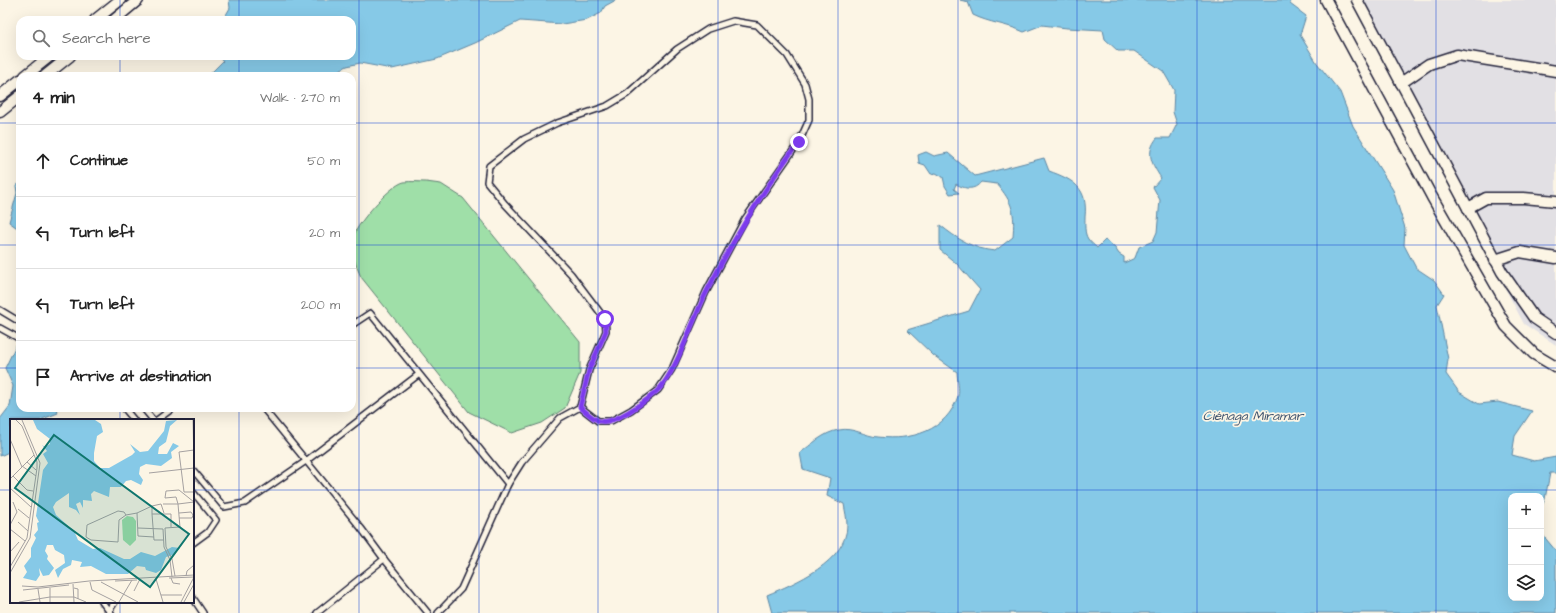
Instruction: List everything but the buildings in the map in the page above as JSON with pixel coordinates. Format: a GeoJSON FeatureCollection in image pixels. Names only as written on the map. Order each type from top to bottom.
{"type":"FeatureCollection","features":[{"type":"Feature","properties":{"kind":"street"},"geometry":{"type":"LineString","coordinates":[[100,16],[120,0]]}},
{"type":"Feature","properties":{"kind":"street"},"geometry":{"type":"LineString","coordinates":[[119,16],[138,0]]}},
{"type":"Feature","properties":{"kind":"street"},"geometry":{"type":"LineString","coordinates":[[1326,0],[1432,197],[1506,326],[1534,354],[1556,367]]}},
{"type":"Feature","properties":{"kind":"street"},"geometry":{"type":"LineString","coordinates":[[1357,0],[1495,260],[1534,318],[1556,333]]}},
{"type":"Feature","properties":{"kind":"street"},"geometry":{"type":"LineString","coordinates":[[1401,83],[1429,64],[1457,55],[1556,72]]}},
{"type":"Feature","properties":{"kind":"street"},"geometry":{"type":"LineString","coordinates":[[30,72],[45,60]]}},
{"type":"Feature","properties":{"kind":"street"},"geometry":{"type":"LineString","coordinates":[[50,72],[65,60]]}},
{"type":"Feature","properties":{"kind":"street"},"geometry":{"type":"LineString","coordinates":[[2,92],[16,83]]}},
{"type":"Feature","properties":{"kind":"street"},"geometry":{"type":"LineString","coordinates":[[0,112],[16,99]]}},
{"type":"Feature","properties":{"kind":"street"},"geometry":{"type":"LineString","coordinates":[[1468,208],[1486,198],[1524,198],[1556,201]]}},
{"type":"Feature","properties":{"kind":"street"},"geometry":{"type":"LineString","coordinates":[[1495,260],[1520,252],[1556,258]]}},
{"type":"Feature","properties":{"kind":"lane"},"geometry":{"type":"LineString","coordinates":[[438,613],[461,589],[508,484],[522,462],[560,418],[580,407],[589,370],[606,331],[605,319],[571,274],[505,204],[487,182],[489,166],[524,139],[557,123],[607,106],[627,94],[677,49],[708,29],[733,21],[757,25],[787,55],[805,84],[809,99],[809,120],[799,142],[746,219],[706,292],[672,369],[658,390],[631,410],[611,421],[598,421],[580,407]]}},
{"type":"Feature","properties":{"kind":"lane"},"geometry":{"type":"LineString","coordinates":[[1,311],[16,320]]}},
{"type":"Feature","properties":{"kind":"lane"},"geometry":{"type":"LineString","coordinates":[[356,322],[370,313],[418,375],[508,484]]}},
{"type":"Feature","properties":{"kind":"lane"},"geometry":{"type":"LineString","coordinates":[[0,328],[16,337]]}},
{"type":"Feature","properties":{"kind":"lane"},"geometry":{"type":"LineString","coordinates":[[194,471],[224,508],[245,503],[306,461],[418,375]]}},
{"type":"Feature","properties":{"kind":"lane"},"geometry":{"type":"LineString","coordinates":[[158,419],[168,412]]}},
{"type":"Feature","properties":{"kind":"lane"},"geometry":{"type":"LineString","coordinates":[[266,412],[428,613]]}},
{"type":"Feature","properties":{"kind":"lane"},"geometry":{"type":"LineString","coordinates":[[194,493],[216,520],[208,532],[194,542]]}},
{"type":"Feature","properties":{"kind":"lane"},"geometry":{"type":"LineString","coordinates":[[317,613],[384,559]]}},
{"type":"Feature","properties":{"kind":"lane"},"geometry":{"type":"LineString","coordinates":[[194,600],[203,613]]}},
{"type":"Feature","properties":{"kind":"lane"},"geometry":{"type":"LineString","coordinates":[[103,603],[110,612],[114,603]]}},
{"type":"Feature","properties":{"kind":"shaded area"},"geometry":{"type":"Polygon","coordinates":[[[1353,0],[1556,0],[1556,345],[1524,324],[1353,0]]]}},
{"type":"Feature","properties":{"kind":"green space"},"geometry":{"type":"Polygon","coordinates":[[[407,182],[441,184],[463,198],[580,342],[580,373],[565,408],[542,423],[512,433],[469,412],[361,277],[356,264],[356,231],[365,217],[382,198],[398,185],[407,182]]]}},
{"type":"Feature","properties":{"kind":"water"},"geometry":{"type":"Polygon","coordinates":[[[229,0],[616,0],[605,6],[601,13],[587,20],[562,24],[520,21],[475,43],[437,59],[392,69],[360,63],[347,66],[336,72],[212,72],[223,61],[222,60],[356,60],[356,16],[225,16],[230,8],[229,0]]]}},
{"type":"Feature","properties":{"kind":"water","name":"Ciénaga Miramar"},"geometry":{"type":"Polygon","coordinates":[[[960,0],[1290,0],[1290,4],[1306,16],[1300,35],[1317,63],[1340,92],[1353,126],[1393,190],[1405,228],[1404,245],[1416,268],[1434,280],[1444,294],[1437,305],[1448,359],[1446,374],[1459,392],[1479,404],[1498,402],[1532,411],[1515,436],[1512,455],[1534,461],[1556,457],[1556,473],[1550,473],[1544,501],[1544,493],[1508,493],[1508,601],[1544,601],[1544,537],[1556,551],[1556,613],[772,613],[767,595],[805,577],[818,569],[838,550],[845,538],[847,525],[844,504],[827,496],[830,478],[803,469],[800,453],[828,433],[844,429],[873,436],[890,438],[915,435],[937,425],[946,418],[953,408],[959,394],[957,372],[933,355],[907,330],[969,311],[980,290],[957,264],[940,250],[940,225],[953,235],[972,246],[987,250],[995,251],[1013,237],[1014,221],[1012,208],[1007,197],[997,184],[981,182],[975,187],[969,188],[956,184],[954,189],[959,193],[950,194],[945,186],[943,177],[936,173],[931,174],[925,165],[919,163],[918,155],[926,152],[934,156],[948,153],[975,176],[1044,158],[1049,171],[1066,178],[1078,186],[1082,192],[1085,207],[1085,231],[1089,240],[1097,248],[1105,240],[1124,257],[1124,263],[1135,258],[1139,247],[1153,241],[1157,232],[1160,200],[1153,187],[1161,178],[1151,158],[1151,149],[1157,138],[1170,138],[1177,124],[1173,112],[1174,90],[1163,71],[1134,51],[1118,51],[1105,39],[1103,30],[1042,25],[1024,32],[973,15],[968,2],[960,0]]]}},
{"type":"Feature","properties":{"kind":"water"},"geometry":{"type":"Polygon","coordinates":[[[16,197],[16,227],[9,222],[16,197]]]}},
{"type":"Feature","properties":{"kind":"water"},"geometry":{"type":"Polygon","coordinates":[[[16,345],[16,412],[58,413],[43,419],[10,419],[10,451],[0,456],[0,419],[10,406],[13,386],[5,368],[16,345]]]}},
{"type":"Feature","properties":{"kind":"route"},"geometry":{"type":"LineString","coordinates":[[605,319],[606,331],[589,370],[580,407],[598,421],[611,421],[631,410],[658,390],[672,369],[706,292],[746,219],[799,142]]}}]}
